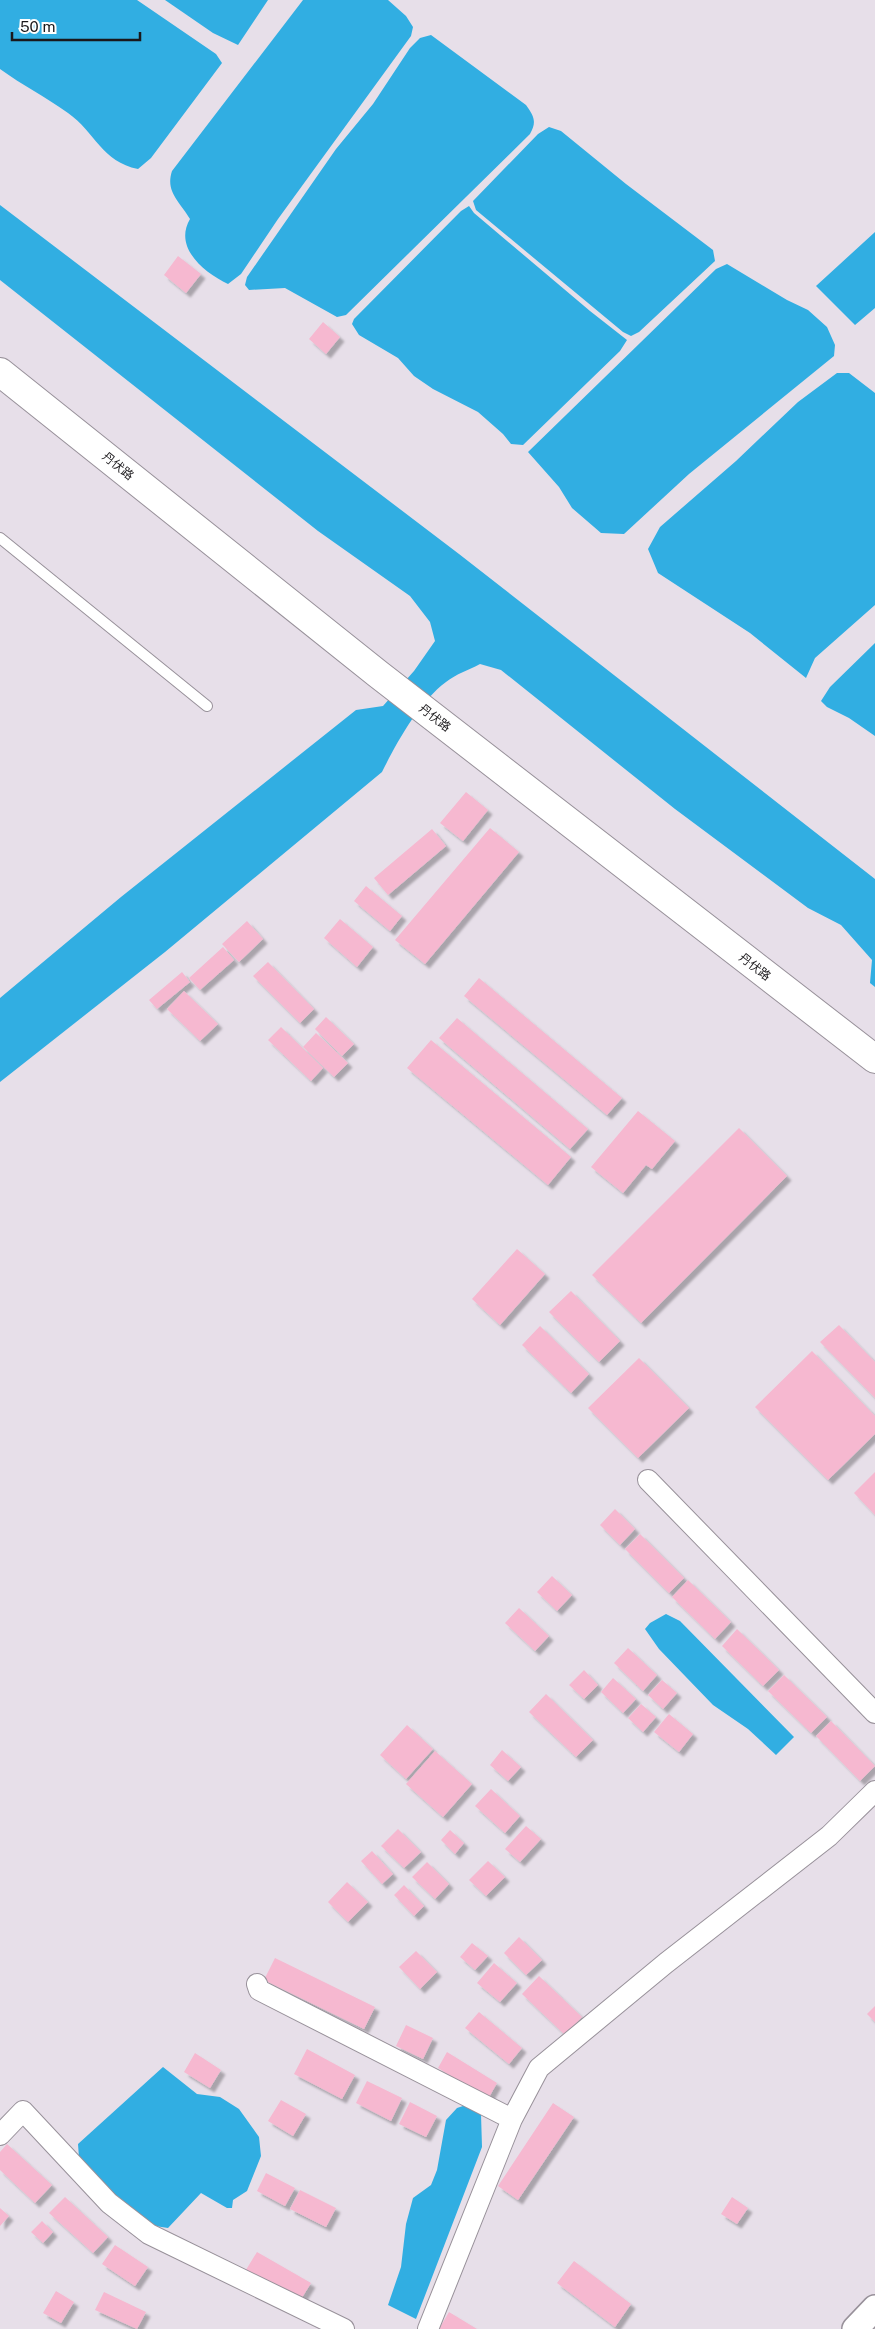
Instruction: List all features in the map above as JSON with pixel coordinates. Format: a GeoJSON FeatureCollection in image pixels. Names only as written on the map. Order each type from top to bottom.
{"type":"FeatureCollection","features":[{"type":"Feature","properties":{"kind":"main road","name":"丹伏路"},"geometry":{"type":"LineString","coordinates":[[0,372],[378,674],[875,1059]]}},
{"type":"Feature","properties":{"kind":"street"},"geometry":{"type":"LineString","coordinates":[[648,1480],[875,1713]]}},
{"type":"Feature","properties":{"kind":"street"},"geometry":{"type":"LineString","coordinates":[[428,2329],[512,2119],[539,2068],[666,1963],[829,1836],[875,1791]]}},
{"type":"Feature","properties":{"kind":"street"},"geometry":{"type":"LineString","coordinates":[[257,1984],[259,1990],[314,2020],[512,2119]]}},
{"type":"Feature","properties":{"kind":"street"},"geometry":{"type":"LineString","coordinates":[[0,2135],[23,2111],[110,2203],[149,2234],[344,2329]]}},
{"type":"Feature","properties":{"kind":"street"},"geometry":{"type":"LineString","coordinates":[[854,2329],[875,2308]]}},
{"type":"Feature","properties":{"kind":"lane"},"geometry":{"type":"LineString","coordinates":[[0,538],[207,706]]}},
{"type":"Feature","properties":{"kind":"water"},"geometry":{"type":"Polygon","coordinates":[[[0,0],[137,0],[216,54],[222,63],[151,158],[138,169],[116,160],[68,113],[0,69],[0,0]]]}},
{"type":"Feature","properties":{"kind":"water"},"geometry":{"type":"Polygon","coordinates":[[[165,0],[268,0],[238,45],[213,33],[165,0]]]}},
{"type":"Feature","properties":{"kind":"water"},"geometry":{"type":"Polygon","coordinates":[[[303,0],[388,0],[406,16],[413,27],[411,36],[278,219],[241,274],[228,284],[201,266],[188,249],[186,230],[190,219],[172,191],[170,178],[172,171],[303,0]]]}},
{"type":"Feature","properties":{"kind":"water"},"geometry":{"type":"Polygon","coordinates":[[[431,35],[526,105],[534,119],[530,134],[346,315],[337,317],[285,288],[249,290],[245,285],[247,277],[336,149],[373,104],[410,48],[420,38],[431,35]]]}},
{"type":"Feature","properties":{"kind":"water"},"geometry":{"type":"Polygon","coordinates":[[[549,127],[561,131],[626,184],[713,250],[715,261],[639,332],[631,336],[623,332],[476,210],[473,201],[538,134],[549,127]]]}},
{"type":"Feature","properties":{"kind":"water"},"geometry":{"type":"Polygon","coordinates":[[[0,205],[459,554],[875,879],[875,987],[870,983],[872,960],[841,925],[808,908],[675,809],[501,670],[480,664],[458,674],[436,690],[418,711],[382,772],[165,952],[0,1082],[0,998],[121,897],[356,710],[383,706],[414,671],[435,641],[430,622],[410,596],[318,531],[0,280],[0,205]]]}},
{"type":"Feature","properties":{"kind":"water"},"geometry":{"type":"Polygon","coordinates":[[[469,206],[474,213],[627,340],[620,351],[523,445],[511,444],[503,434],[478,412],[433,389],[414,376],[398,358],[359,335],[352,324],[354,319],[461,211],[469,206]]]}},
{"type":"Feature","properties":{"kind":"water"},"geometry":{"type":"Polygon","coordinates":[[[875,232],[875,308],[855,325],[816,286],[875,232]]]}},
{"type":"Feature","properties":{"kind":"water"},"geometry":{"type":"Polygon","coordinates":[[[727,264],[787,300],[808,310],[827,327],[835,345],[834,356],[689,474],[624,534],[601,533],[572,508],[559,487],[528,452],[716,269],[727,264]]]}},
{"type":"Feature","properties":{"kind":"water"},"geometry":{"type":"Polygon","coordinates":[[[837,373],[849,373],[875,393],[875,605],[815,658],[806,678],[750,633],[658,573],[648,549],[660,527],[736,461],[798,402],[837,373]]]}},
{"type":"Feature","properties":{"kind":"water"},"geometry":{"type":"Polygon","coordinates":[[[875,643],[875,736],[849,718],[827,707],[821,701],[830,687],[875,643]]]}},
{"type":"Feature","properties":{"kind":"water"},"geometry":{"type":"Polygon","coordinates":[[[666,1614],[680,1621],[794,1737],[776,1755],[748,1729],[713,1705],[659,1649],[645,1629],[650,1623],[666,1614]]]}},
{"type":"Feature","properties":{"kind":"water"},"geometry":{"type":"Polygon","coordinates":[[[163,2067],[197,2094],[220,2097],[239,2109],[259,2137],[261,2156],[247,2191],[233,2200],[232,2208],[227,2208],[201,2193],[168,2228],[155,2226],[111,2191],[79,2158],[78,2144],[163,2067]]]}},
{"type":"Feature","properties":{"kind":"water"},"geometry":{"type":"Polygon","coordinates":[[[466,2105],[481,2114],[482,2147],[416,2319],[388,2305],[401,2267],[406,2224],[413,2198],[431,2185],[437,2170],[446,2120],[457,2108],[466,2105]]]}},
{"type":"Feature","properties":{"kind":"building"},"geometry":{"type":"Polygon","coordinates":[[[178,256],[201,274],[186,293],[164,275],[178,256]]]}},
{"type":"Feature","properties":{"kind":"building"},"geometry":{"type":"Polygon","coordinates":[[[323,322],[340,337],[326,354],[309,339],[323,322]]]}},
{"type":"Feature","properties":{"kind":"building"},"geometry":{"type":"Polygon","coordinates":[[[466,792],[488,810],[463,841],[440,823],[466,792]]]}},
{"type":"Feature","properties":{"kind":"building"},"geometry":{"type":"Polygon","coordinates":[[[490,828],[519,852],[425,964],[395,940],[490,828]]]}},
{"type":"Feature","properties":{"kind":"building"},"geometry":{"type":"Polygon","coordinates":[[[432,829],[446,846],[388,895],[374,878],[432,829]]]}},
{"type":"Feature","properties":{"kind":"building"},"geometry":{"type":"Polygon","coordinates":[[[366,886],[402,916],[390,931],[354,901],[366,886]]]}},
{"type":"Feature","properties":{"kind":"building"},"geometry":{"type":"Polygon","coordinates":[[[340,919],[373,947],[357,967],[324,938],[340,919]]]}},
{"type":"Feature","properties":{"kind":"building"},"geometry":{"type":"Polygon","coordinates":[[[247,921],[263,939],[239,962],[222,944],[247,921]]]}},
{"type":"Feature","properties":{"kind":"building"},"geometry":{"type":"Polygon","coordinates":[[[223,947],[234,960],[200,990],[189,978],[223,947]]]}},
{"type":"Feature","properties":{"kind":"building"},"geometry":{"type":"Polygon","coordinates":[[[268,962],[314,1009],[300,1023],[253,976],[268,962]]]}},
{"type":"Feature","properties":{"kind":"building"},"geometry":{"type":"Polygon","coordinates":[[[182,972],[190,982],[157,1009],[149,1000],[182,972]]]}},
{"type":"Feature","properties":{"kind":"building"},"geometry":{"type":"Polygon","coordinates":[[[479,978],[622,1098],[607,1115],[464,996],[479,978]]]}},
{"type":"Feature","properties":{"kind":"building"},"geometry":{"type":"Polygon","coordinates":[[[184,991],[218,1024],[200,1041],[167,1009],[184,991]]]}},
{"type":"Feature","properties":{"kind":"building"},"geometry":{"type":"Polygon","coordinates":[[[326,1017],[354,1044],[342,1056],[315,1029],[326,1017]]]}},
{"type":"Feature","properties":{"kind":"building"},"geometry":{"type":"Polygon","coordinates":[[[457,1018],[588,1129],[570,1149],[439,1038],[457,1018]]]}},
{"type":"Feature","properties":{"kind":"building"},"geometry":{"type":"Polygon","coordinates":[[[281,1027],[323,1068],[311,1081],[268,1040],[281,1027]]]}},
{"type":"Feature","properties":{"kind":"building"},"geometry":{"type":"Polygon","coordinates":[[[316,1033],[348,1063],[334,1077],[303,1047],[316,1033]]]}},
{"type":"Feature","properties":{"kind":"building"},"geometry":{"type":"Polygon","coordinates":[[[431,1040],[571,1157],[548,1185],[407,1068],[431,1040]]]}},
{"type":"Feature","properties":{"kind":"building"},"geometry":{"type":"Polygon","coordinates":[[[638,1111],[675,1141],[652,1169],[646,1165],[623,1193],[591,1167],[638,1111]]]}},
{"type":"Feature","properties":{"kind":"building"},"geometry":{"type":"Polygon","coordinates":[[[739,1128],[787,1176],[641,1323],[592,1275],[739,1128]]]}},
{"type":"Feature","properties":{"kind":"building"},"geometry":{"type":"Polygon","coordinates":[[[517,1249],[545,1274],[500,1325],[472,1299],[517,1249]]]}},
{"type":"Feature","properties":{"kind":"building"},"geometry":{"type":"Polygon","coordinates":[[[571,1291],[620,1341],[599,1362],[549,1312],[571,1291]]]}},
{"type":"Feature","properties":{"kind":"building"},"geometry":{"type":"Polygon","coordinates":[[[839,1325],[875,1362],[875,1398],[820,1342],[839,1325]]]}},
{"type":"Feature","properties":{"kind":"building"},"geometry":{"type":"Polygon","coordinates":[[[540,1326],[589,1374],[571,1393],[522,1345],[540,1326]]]}},
{"type":"Feature","properties":{"kind":"building"},"geometry":{"type":"Polygon","coordinates":[[[812,1351],[875,1416],[875,1434],[828,1480],[755,1407],[812,1351]]]}},
{"type":"Feature","properties":{"kind":"building"},"geometry":{"type":"Polygon","coordinates":[[[639,1358],[689,1408],[638,1458],[588,1408],[639,1358]]]}},
{"type":"Feature","properties":{"kind":"building"},"geometry":{"type":"Polygon","coordinates":[[[875,1472],[875,1515],[854,1493],[875,1472]]]}},
{"type":"Feature","properties":{"kind":"building"},"geometry":{"type":"Polygon","coordinates":[[[615,1509],[635,1529],[620,1545],[600,1525],[615,1509]]]}},
{"type":"Feature","properties":{"kind":"building"},"geometry":{"type":"Polygon","coordinates":[[[640,1534],[684,1578],[669,1593],[625,1549],[640,1534]]]}},
{"type":"Feature","properties":{"kind":"building"},"geometry":{"type":"Polygon","coordinates":[[[552,1576],[572,1595],[557,1611],[537,1592],[552,1576]]]}},
{"type":"Feature","properties":{"kind":"building"},"geometry":{"type":"Polygon","coordinates":[[[688,1580],[731,1622],[715,1639],[672,1597],[688,1580]]]}},
{"type":"Feature","properties":{"kind":"building"},"geometry":{"type":"Polygon","coordinates":[[[519,1608],[549,1636],[535,1651],[505,1623],[519,1608]]]}},
{"type":"Feature","properties":{"kind":"building"},"geometry":{"type":"Polygon","coordinates":[[[737,1629],[779,1670],[763,1686],[722,1646],[737,1629]]]}},
{"type":"Feature","properties":{"kind":"building"},"geometry":{"type":"Polygon","coordinates":[[[628,1648],[657,1675],[643,1691],[614,1663],[628,1648]]]}},
{"type":"Feature","properties":{"kind":"building"},"geometry":{"type":"Polygon","coordinates":[[[584,1670],[598,1685],[584,1699],[569,1685],[584,1670]]]}},
{"type":"Feature","properties":{"kind":"building"},"geometry":{"type":"Polygon","coordinates":[[[784,1675],[827,1717],[811,1733],[768,1691],[784,1675]]]}},
{"type":"Feature","properties":{"kind":"building"},"geometry":{"type":"Polygon","coordinates":[[[613,1678],[636,1699],[623,1713],[601,1692],[613,1678]]]}},
{"type":"Feature","properties":{"kind":"building"},"geometry":{"type":"Polygon","coordinates":[[[662,1680],[677,1693],[663,1709],[648,1695],[662,1680]]]}},
{"type":"Feature","properties":{"kind":"building"},"geometry":{"type":"Polygon","coordinates":[[[546,1694],[593,1740],[576,1757],[529,1712],[546,1694]]]}},
{"type":"Feature","properties":{"kind":"building"},"geometry":{"type":"Polygon","coordinates":[[[641,1704],[656,1717],[643,1732],[628,1718],[641,1704]]]}},
{"type":"Feature","properties":{"kind":"building"},"geometry":{"type":"Polygon","coordinates":[[[669,1714],[693,1734],[679,1752],[654,1732],[669,1714]]]}},
{"type":"Feature","properties":{"kind":"building"},"geometry":{"type":"Polygon","coordinates":[[[831,1721],[875,1766],[860,1781],[816,1736],[831,1721]]]}},
{"type":"Feature","properties":{"kind":"building"},"geometry":{"type":"Polygon","coordinates":[[[407,1725],[433,1749],[406,1779],[380,1755],[407,1725]]]}},
{"type":"Feature","properties":{"kind":"building"},"geometry":{"type":"Polygon","coordinates":[[[502,1750],[521,1767],[508,1781],[490,1765],[502,1750]]]}},
{"type":"Feature","properties":{"kind":"building"},"geometry":{"type":"Polygon","coordinates":[[[435,1751],[472,1784],[443,1817],[406,1784],[435,1751]]]}},
{"type":"Feature","properties":{"kind":"building"},"geometry":{"type":"Polygon","coordinates":[[[491,1789],[520,1816],[505,1833],[475,1806],[491,1789]]]}},
{"type":"Feature","properties":{"kind":"building"},"geometry":{"type":"Polygon","coordinates":[[[526,1826],[541,1839],[520,1862],[505,1849],[526,1826]]]}},
{"type":"Feature","properties":{"kind":"building"},"geometry":{"type":"Polygon","coordinates":[[[398,1829],[421,1852],[404,1868],[381,1846],[398,1829]]]}},
{"type":"Feature","properties":{"kind":"building"},"geometry":{"type":"Polygon","coordinates":[[[450,1830],[464,1843],[455,1854],[441,1840],[450,1830]]]}},
{"type":"Feature","properties":{"kind":"building"},"geometry":{"type":"Polygon","coordinates":[[[372,1851],[393,1874],[382,1884],[361,1861],[372,1851]]]}},
{"type":"Feature","properties":{"kind":"building"},"geometry":{"type":"Polygon","coordinates":[[[488,1861],[505,1877],[486,1896],[469,1880],[488,1861]]]}},
{"type":"Feature","properties":{"kind":"building"},"geometry":{"type":"Polygon","coordinates":[[[427,1862],[449,1884],[435,1899],[412,1877],[427,1862]]]}},
{"type":"Feature","properties":{"kind":"building"},"geometry":{"type":"Polygon","coordinates":[[[347,1882],[368,1902],[348,1922],[328,1902],[347,1882]]]}},
{"type":"Feature","properties":{"kind":"building"},"geometry":{"type":"Polygon","coordinates":[[[404,1885],[424,1906],[414,1916],[394,1895],[404,1885]]]}},
{"type":"Feature","properties":{"kind":"building"},"geometry":{"type":"Polygon","coordinates":[[[519,1937],[542,1960],[526,1975],[504,1953],[519,1937]]]}},
{"type":"Feature","properties":{"kind":"building"},"geometry":{"type":"Polygon","coordinates":[[[472,1943],[488,1956],[475,1970],[460,1957],[472,1943]]]}},
{"type":"Feature","properties":{"kind":"building"},"geometry":{"type":"Polygon","coordinates":[[[416,1951],[437,1972],[420,1989],[399,1967],[416,1951]]]}},
{"type":"Feature","properties":{"kind":"building"},"geometry":{"type":"Polygon","coordinates":[[[275,1958],[375,2007],[364,2029],[264,1980],[275,1958]]]}},
{"type":"Feature","properties":{"kind":"building"},"geometry":{"type":"Polygon","coordinates":[[[494,1963],[517,1983],[500,2002],[477,1983],[494,1963]]]}},
{"type":"Feature","properties":{"kind":"building"},"geometry":{"type":"Polygon","coordinates":[[[539,1976],[582,2017],[565,2035],[522,1994],[539,1976]]]}},
{"type":"Feature","properties":{"kind":"building"},"geometry":{"type":"Polygon","coordinates":[[[875,2006],[875,2022],[867,2014],[875,2006]]]}},
{"type":"Feature","properties":{"kind":"building"},"geometry":{"type":"Polygon","coordinates":[[[479,2012],[522,2048],[509,2064],[465,2028],[479,2012]]]}},
{"type":"Feature","properties":{"kind":"building"},"geometry":{"type":"Polygon","coordinates":[[[406,2025],[433,2038],[423,2059],[396,2046],[406,2025]]]}},
{"type":"Feature","properties":{"kind":"building"},"geometry":{"type":"Polygon","coordinates":[[[307,2049],[355,2075],[342,2099],[294,2074],[307,2049]]]}},
{"type":"Feature","properties":{"kind":"building"},"geometry":{"type":"Polygon","coordinates":[[[447,2052],[497,2083],[488,2099],[438,2068],[447,2052]]]}},
{"type":"Feature","properties":{"kind":"building"},"geometry":{"type":"Polygon","coordinates":[[[195,2053],[221,2070],[210,2088],[184,2072],[195,2053]]]}},
{"type":"Feature","properties":{"kind":"building"},"geometry":{"type":"Polygon","coordinates":[[[367,2081],[402,2098],[391,2121],[356,2103],[367,2081]]]}},
{"type":"Feature","properties":{"kind":"building"},"geometry":{"type":"Polygon","coordinates":[[[281,2100],[306,2114],[293,2136],[268,2121],[281,2100]]]}},
{"type":"Feature","properties":{"kind":"building"},"geometry":{"type":"Polygon","coordinates":[[[410,2102],[437,2116],[426,2137],[399,2124],[410,2102]]]}},
{"type":"Feature","properties":{"kind":"building"},"geometry":{"type":"Polygon","coordinates":[[[553,2103],[574,2117],[518,2200],[498,2186],[553,2103]]]}},
{"type":"Feature","properties":{"kind":"building"},"geometry":{"type":"Polygon","coordinates":[[[7,2144],[52,2185],[35,2203],[0,2170],[0,2152],[7,2144]]]}},
{"type":"Feature","properties":{"kind":"building"},"geometry":{"type":"Polygon","coordinates":[[[266,2173],[295,2188],[285,2206],[257,2191],[266,2173]]]}},
{"type":"Feature","properties":{"kind":"building"},"geometry":{"type":"Polygon","coordinates":[[[300,2190],[336,2208],[326,2227],[290,2209],[300,2190]]]}},
{"type":"Feature","properties":{"kind":"building"},"geometry":{"type":"Polygon","coordinates":[[[65,2197],[108,2237],[93,2253],[49,2213],[65,2197]]]}},
{"type":"Feature","properties":{"kind":"building"},"geometry":{"type":"Polygon","coordinates":[[[732,2197],[748,2208],[737,2224],[721,2214],[732,2197]]]}},
{"type":"Feature","properties":{"kind":"building"},"geometry":{"type":"Polygon","coordinates":[[[0,2208],[9,2216],[0,2226],[0,2208]]]}},
{"type":"Feature","properties":{"kind":"building"},"geometry":{"type":"Polygon","coordinates":[[[42,2221],[53,2232],[43,2243],[31,2232],[42,2221]]]}},
{"type":"Feature","properties":{"kind":"building"},"geometry":{"type":"Polygon","coordinates":[[[115,2245],[148,2267],[135,2286],[102,2264],[115,2245]]]}},
{"type":"Feature","properties":{"kind":"building"},"geometry":{"type":"Polygon","coordinates":[[[257,2252],[311,2283],[298,2304],[244,2273],[257,2252]]]}},
{"type":"Feature","properties":{"kind":"building"},"geometry":{"type":"Polygon","coordinates":[[[574,2261],[631,2304],[615,2327],[557,2283],[574,2261]]]}},
{"type":"Feature","properties":{"kind":"building"},"geometry":{"type":"Polygon","coordinates":[[[56,2291],[74,2302],[61,2323],[43,2313],[56,2291]]]}},
{"type":"Feature","properties":{"kind":"building"},"geometry":{"type":"Polygon","coordinates":[[[104,2292],[146,2312],[137,2329],[95,2310],[104,2292]]]}},
{"type":"Feature","properties":{"kind":"building"},"geometry":{"type":"Polygon","coordinates":[[[449,2312],[477,2329],[439,2329],[449,2312]]]}}]}
